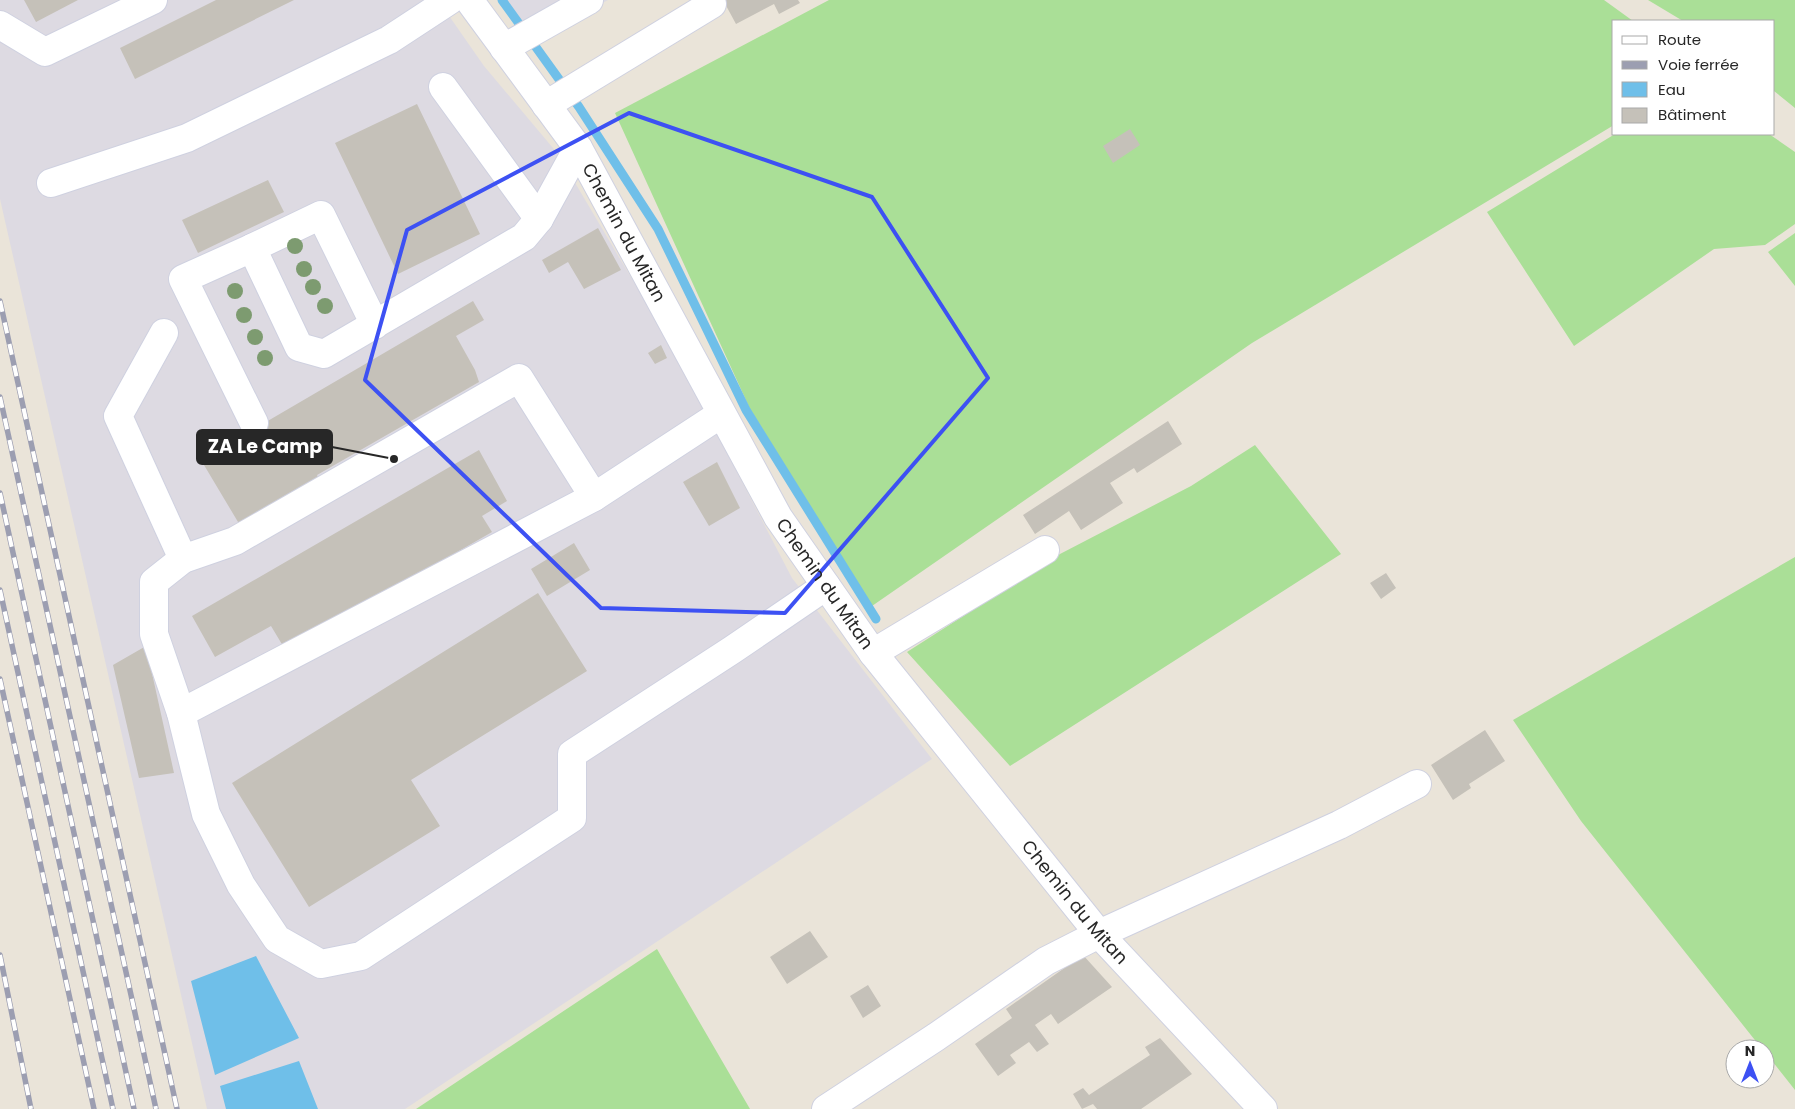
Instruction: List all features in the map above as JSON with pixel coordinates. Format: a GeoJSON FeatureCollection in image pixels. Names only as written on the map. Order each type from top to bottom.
{"type":"FeatureCollection","features":[{"type":"Feature","properties":{"kind":"street"},"geometry":{"type":"LineString","coordinates":[[0,25],[45,52],[154,0]]}},
{"type":"Feature","properties":{"kind":"street"},"geometry":{"type":"LineString","coordinates":[[50,183],[187,138],[389,40],[450,0]]}},
{"type":"Feature","properties":{"kind":"street","name":"Chemin du Mitan"},"geometry":{"type":"LineString","coordinates":[[469,0],[578,148],[778,517],[873,653],[1099,934],[1263,1109]]}},
{"type":"Feature","properties":{"kind":"street"},"geometry":{"type":"LineString","coordinates":[[504,48],[589,0]]}},
{"type":"Feature","properties":{"kind":"street"},"geometry":{"type":"LineString","coordinates":[[546,104],[712,4]]}},
{"type":"Feature","properties":{"kind":"street"},"geometry":{"type":"LineString","coordinates":[[443,88],[539,220]]}},
{"type":"Feature","properties":{"kind":"street"},"geometry":{"type":"LineString","coordinates":[[252,248],[299,347],[324,354],[524,237],[539,220],[578,148]]}},
{"type":"Feature","properties":{"kind":"street"},"geometry":{"type":"LineString","coordinates":[[254,423],[183,279],[321,215],[375,324]]}},
{"type":"Feature","properties":{"kind":"street"},"geometry":{"type":"LineString","coordinates":[[164,333],[118,416],[183,559]]}},
{"type":"Feature","properties":{"kind":"street"},"geometry":{"type":"LineString","coordinates":[[594,497],[519,378],[235,541],[183,559],[154,582],[154,634],[181,713],[206,814],[241,885],[277,938],[321,964],[360,956],[572,818],[572,754],[732,650],[826,586]]}},
{"type":"Feature","properties":{"kind":"street"},"geometry":{"type":"LineString","coordinates":[[181,713],[594,497],[722,414]]}},
{"type":"Feature","properties":{"kind":"street"},"geometry":{"type":"LineString","coordinates":[[873,653],[1044,550]]}},
{"type":"Feature","properties":{"kind":"street"},"geometry":{"type":"LineString","coordinates":[[826,1109],[936,1037],[1046,961],[1099,934],[1339,825],[1418,784]]}},
{"type":"Feature","properties":{"kind":"highlighted area"},"geometry":{"type":"Polygon","coordinates":[[[629,113],[872,197],[988,378],[785,613],[601,608],[365,380],[407,230],[629,113]]]}},
{"type":"Feature","properties":{"kind":"shaded area"},"geometry":{"type":"Polygon","coordinates":[[[0,0],[438,0],[484,66],[558,154],[668,340],[792,578],[932,759],[405,1109],[207,1109],[0,199],[0,0]]]}},
{"type":"Feature","properties":{"kind":"shaded area"},"geometry":{"type":"Polygon","coordinates":[[[507,0],[608,0],[535,39],[507,0]]]}},
{"type":"Feature","properties":{"kind":"green space"},"geometry":{"type":"Polygon","coordinates":[[[829,0],[1604,0],[1632,20],[1612,20],[1612,126],[1252,343],[872,606],[750,409],[615,113],[829,0]]]}},
{"type":"Feature","properties":{"kind":"green space"},"geometry":{"type":"Polygon","coordinates":[[[1648,0],[1795,0],[1795,108],[1775,92],[1775,20],[1681,20],[1648,0]]]}},
{"type":"Feature","properties":{"kind":"green space"},"geometry":{"type":"Polygon","coordinates":[[[1613,135],[1770,135],[1795,152],[1795,224],[1765,245],[1714,249],[1574,346],[1487,212],[1613,135]]]}},
{"type":"Feature","properties":{"kind":"green space"},"geometry":{"type":"Polygon","coordinates":[[[1795,233],[1795,286],[1768,252],[1795,233]]]}},
{"type":"Feature","properties":{"kind":"green space"},"geometry":{"type":"Polygon","coordinates":[[[1255,445],[1341,554],[1010,766],[907,652],[1060,554],[1191,486],[1255,445]]]}},
{"type":"Feature","properties":{"kind":"green space"},"geometry":{"type":"Polygon","coordinates":[[[1795,557],[1795,1090],[1775,1065],[1775,1039],[1754,1039],[1581,821],[1513,720],[1795,557]]]}},
{"type":"Feature","properties":{"kind":"green space"},"geometry":{"type":"Polygon","coordinates":[[[657,949],[750,1109],[416,1109],[657,949]]]}},
{"type":"Feature","properties":{"kind":"water"},"geometry":{"type":"Polygon","coordinates":[[[256,956],[299,1038],[215,1075],[191,981],[256,956]]]}},
{"type":"Feature","properties":{"kind":"water"},"geometry":{"type":"Polygon","coordinates":[[[299,1061],[318,1109],[226,1109],[220,1086],[299,1061]]]}},
{"type":"Feature","properties":{"kind":"building"},"geometry":{"type":"Polygon","coordinates":[[[24,0],[78,0],[36,22],[24,0]]]}},
{"type":"Feature","properties":{"kind":"building"},"geometry":{"type":"Polygon","coordinates":[[[216,0],[294,0],[135,79],[120,48],[216,0]]]}},
{"type":"Feature","properties":{"kind":"building"},"geometry":{"type":"Polygon","coordinates":[[[723,0],[798,0],[800,3],[779,14],[774,4],[736,24],[723,0]]]}},
{"type":"Feature","properties":{"kind":"building"},"geometry":{"type":"Polygon","coordinates":[[[417,104],[480,234],[398,274],[335,143],[417,104]]]}},
{"type":"Feature","properties":{"kind":"building"},"geometry":{"type":"Polygon","coordinates":[[[1130,129],[1140,145],[1113,163],[1103,146],[1130,129]]]}},
{"type":"Feature","properties":{"kind":"building"},"geometry":{"type":"Polygon","coordinates":[[[268,180],[284,212],[198,253],[182,220],[268,180]]]}},
{"type":"Feature","properties":{"kind":"building"},"geometry":{"type":"Polygon","coordinates":[[[598,228],[621,270],[584,289],[568,262],[549,273],[542,260],[598,228]]]}},
{"type":"Feature","properties":{"kind":"building"},"geometry":{"type":"Polygon","coordinates":[[[473,301],[484,320],[456,336],[475,370],[479,382],[317,475],[319,480],[241,527],[201,460],[473,301]]]}},
{"type":"Feature","properties":{"kind":"building"},"geometry":{"type":"Polygon","coordinates":[[[661,345],[667,358],[655,364],[648,353],[661,345]]]}},
{"type":"Feature","properties":{"kind":"building"},"geometry":{"type":"Polygon","coordinates":[[[1168,421],[1182,444],[1137,473],[1134,468],[1110,483],[1123,503],[1081,530],[1069,511],[1035,534],[1023,515],[1168,421]]]}},
{"type":"Feature","properties":{"kind":"building"},"geometry":{"type":"Polygon","coordinates":[[[479,450],[507,501],[482,516],[492,532],[286,651],[271,626],[215,657],[192,616],[479,450]]]}},
{"type":"Feature","properties":{"kind":"building"},"geometry":{"type":"Polygon","coordinates":[[[717,462],[740,508],[709,526],[683,482],[717,462]]]}},
{"type":"Feature","properties":{"kind":"building"},"geometry":{"type":"Polygon","coordinates":[[[574,543],[590,570],[547,596],[531,569],[574,543]]]}},
{"type":"Feature","properties":{"kind":"building"},"geometry":{"type":"Polygon","coordinates":[[[1386,573],[1396,588],[1381,599],[1370,583],[1386,573]]]}},
{"type":"Feature","properties":{"kind":"building"},"geometry":{"type":"Polygon","coordinates":[[[538,593],[587,671],[411,780],[440,826],[309,907],[232,783],[538,593]]]}},
{"type":"Feature","properties":{"kind":"building"},"geometry":{"type":"Polygon","coordinates":[[[146,646],[174,773],[139,778],[113,665],[146,646]]]}},
{"type":"Feature","properties":{"kind":"building"},"geometry":{"type":"Polygon","coordinates":[[[1485,730],[1505,761],[1469,784],[1471,788],[1453,800],[1431,765],[1485,730]]]}},
{"type":"Feature","properties":{"kind":"building"},"geometry":{"type":"Polygon","coordinates":[[[810,931],[828,957],[787,984],[770,957],[810,931]]]}},
{"type":"Feature","properties":{"kind":"building"},"geometry":{"type":"Polygon","coordinates":[[[1083,955],[1112,987],[1058,1024],[1051,1014],[1035,1025],[1049,1044],[1037,1052],[1029,1042],[1010,1055],[1016,1063],[998,1076],[975,1044],[1012,1018],[1006,1009],[1083,955]]]}},
{"type":"Feature","properties":{"kind":"building"},"geometry":{"type":"Polygon","coordinates":[[[868,985],[881,1006],[863,1018],[850,996],[868,985]]]}},
{"type":"Feature","properties":{"kind":"building"},"geometry":{"type":"Polygon","coordinates":[[[1160,1038],[1192,1074],[1141,1109],[1097,1109],[1093,1104],[1082,1109],[1073,1094],[1083,1088],[1089,1095],[1150,1055],[1145,1047],[1160,1038]]]}},
{"type":"Feature","properties":{"kind":"waterway"},"geometry":{"type":"LineString","coordinates":[[502,0],[579,107],[658,229],[746,410],[876,619]]}},
{"type":"Feature","properties":{"kind":"railway"},"geometry":{"type":"LineString","coordinates":[[0,301],[177,1109]]}},
{"type":"Feature","properties":{"kind":"railway"},"geometry":{"type":"LineString","coordinates":[[0,397],[156,1109]]}},
{"type":"Feature","properties":{"kind":"railway"},"geometry":{"type":"LineString","coordinates":[[0,493],[134,1109]]}},
{"type":"Feature","properties":{"kind":"railway"},"geometry":{"type":"LineString","coordinates":[[0,590],[113,1109]]}},
{"type":"Feature","properties":{"kind":"railway"},"geometry":{"type":"LineString","coordinates":[[0,679],[94,1109]]}},
{"type":"Feature","properties":{"kind":"railway"},"geometry":{"type":"LineString","coordinates":[[0,955],[31,1109]]}},
{"type":"Feature","properties":{"kind":"place","name":"ZA Le Camp"},"geometry":{"type":"Point","coordinates":[394,459]}}]}
